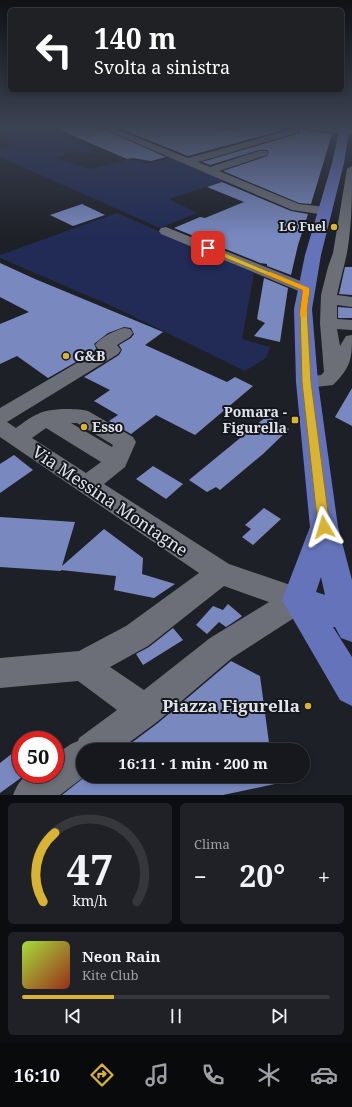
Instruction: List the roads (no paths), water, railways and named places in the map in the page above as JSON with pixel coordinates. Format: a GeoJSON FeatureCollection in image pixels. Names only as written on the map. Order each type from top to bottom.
{"type":"FeatureCollection","features":[{"type":"Feature","properties":{"kind":"main road"},"geometry":{"type":"LineString","coordinates":[[349,172],[326,211],[313,255],[303,309],[307,382],[324,527],[349,622]]}},
{"type":"Feature","properties":{"kind":"main road"},"geometry":{"type":"LineString","coordinates":[[298,600],[324,527]]}},
{"type":"Feature","properties":{"kind":"main road"},"geometry":{"type":"LineString","coordinates":[[298,600],[349,622]]}},
{"type":"Feature","properties":{"kind":"main road"},"geometry":{"type":"LineString","coordinates":[[298,600],[352,688]]}},
{"type":"Feature","properties":{"kind":"street"},"geometry":{"type":"LineString","coordinates":[[196,164],[296,207],[326,211]]}},
{"type":"Feature","properties":{"kind":"street"},"geometry":{"type":"LineString","coordinates":[[210,170],[229,164]]}},
{"type":"Feature","properties":{"kind":"street"},"geometry":{"type":"LineString","coordinates":[[334,373],[328,323],[329,299],[335,267],[347,238],[349,219],[349,172]]}},
{"type":"Feature","properties":{"kind":"street"},"geometry":{"type":"LineString","coordinates":[[166,231],[307,289]]}},
{"type":"Feature","properties":{"kind":"street"},"geometry":{"type":"LineString","coordinates":[[335,267],[352,269]]}},
{"type":"Feature","properties":{"kind":"street"},"geometry":{"type":"LineString","coordinates":[[329,299],[352,302]]}},
{"type":"Feature","properties":{"kind":"street"},"geometry":{"type":"LineString","coordinates":[[328,323],[352,325]]}},
{"type":"Feature","properties":{"kind":"street"},"geometry":{"type":"LineString","coordinates":[[0,417],[112,350],[104,345],[124,333]]}},
{"type":"Feature","properties":{"kind":"street"},"geometry":{"type":"LineString","coordinates":[[307,382],[326,381],[334,373],[352,340]]}},
{"type":"Feature","properties":{"kind":"street"},"geometry":{"type":"LineString","coordinates":[[8,433],[46,418],[117,461],[87,485]]}},
{"type":"Feature","properties":{"kind":"street","name":"Via Messina Montagne"},"geometry":{"type":"LineString","coordinates":[[8,433],[220,573],[298,600]]}},
{"type":"Feature","properties":{"kind":"street"},"geometry":{"type":"LineString","coordinates":[[0,673],[82,666],[137,636],[220,573]]}},
{"type":"Feature","properties":{"kind":"street"},"geometry":{"type":"LineString","coordinates":[[100,743],[145,710],[221,648],[298,600]]}},
{"type":"Feature","properties":{"kind":"street"},"geometry":{"type":"LineString","coordinates":[[82,666],[145,710]]}},
{"type":"Feature","properties":{"kind":"street"},"geometry":{"type":"LineString","coordinates":[[31,795],[76,761]]}},
{"type":"Feature","properties":{"kind":"place","name":"LG Fuel"},"geometry":{"type":"Point","coordinates":[334,227]}},
{"type":"Feature","properties":{"kind":"place","name":"G&B"},"geometry":{"type":"Point","coordinates":[66,356]}},
{"type":"Feature","properties":{"kind":"place","name":"Pomara - Figurella"},"geometry":{"type":"Point","coordinates":[295,420]}},
{"type":"Feature","properties":{"kind":"place","name":"Esso"},"geometry":{"type":"Point","coordinates":[84,427]}},
{"type":"Feature","properties":{"kind":"place","name":"Piazza Figurella"},"geometry":{"type":"Point","coordinates":[308,706]}}]}
